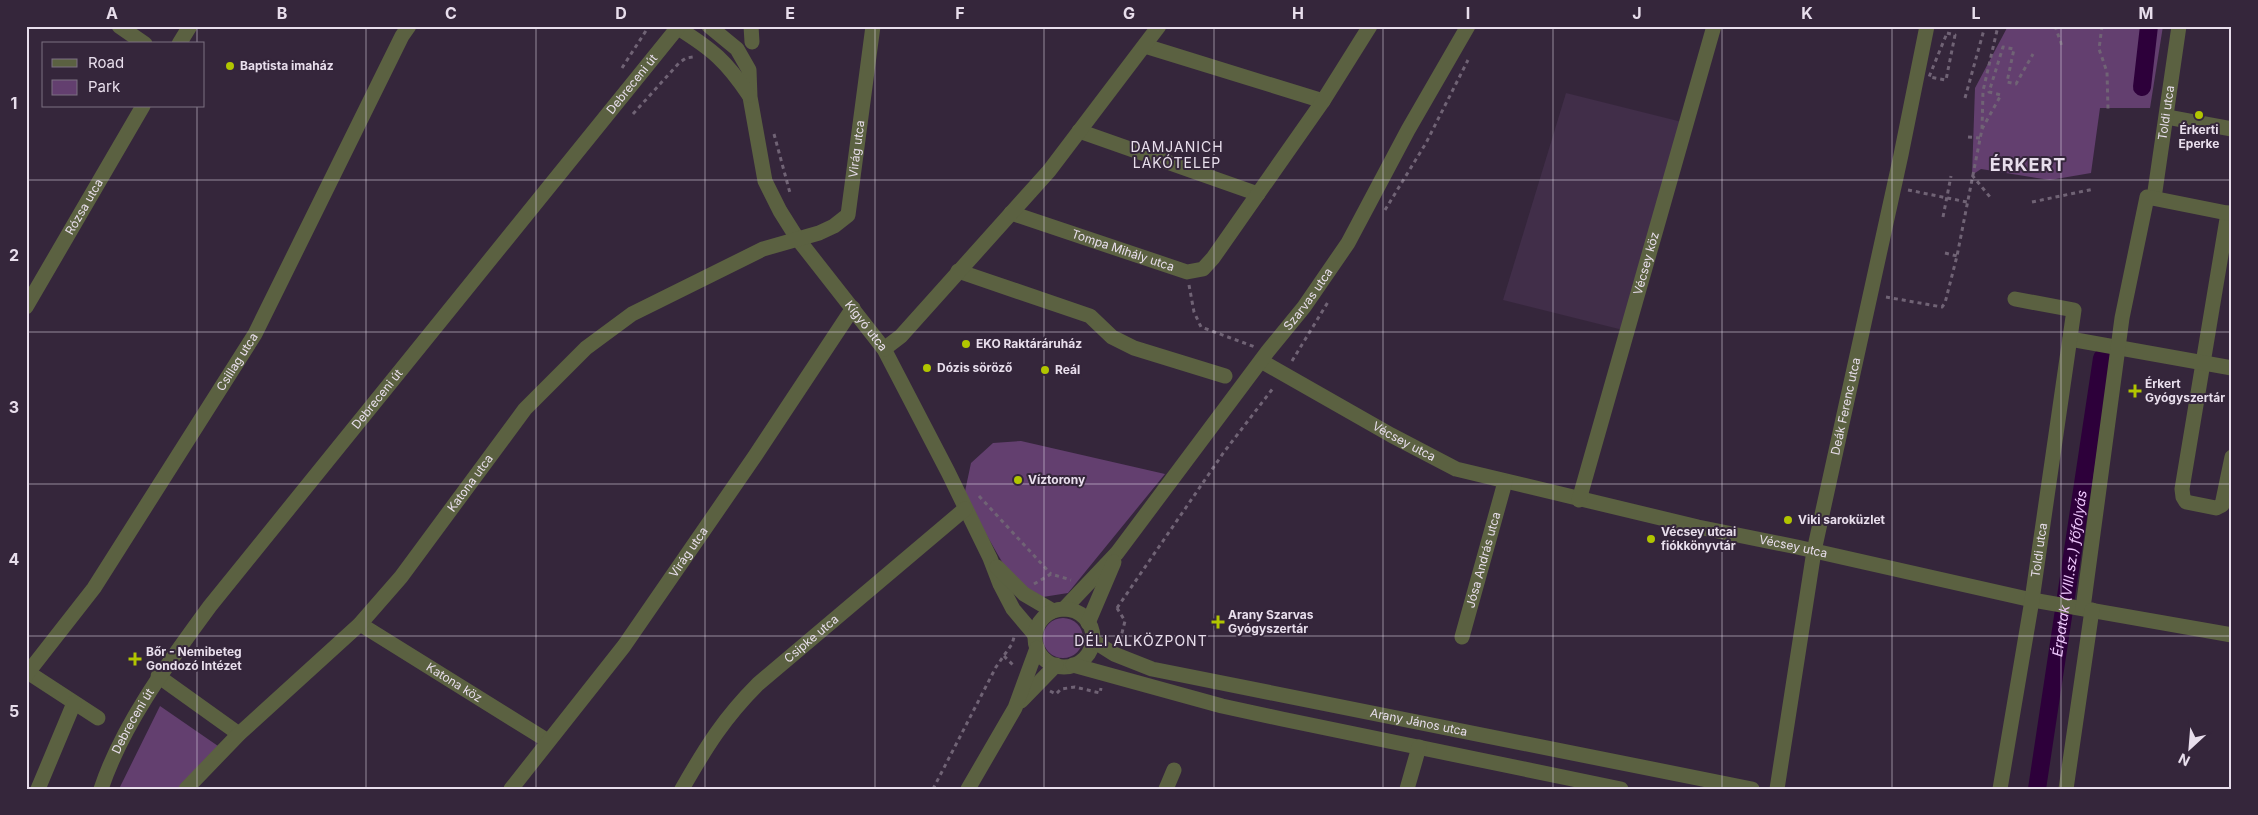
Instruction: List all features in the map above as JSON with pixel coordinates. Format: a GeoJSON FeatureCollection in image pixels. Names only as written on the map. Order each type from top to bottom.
{"type":"FeatureCollection","features":[{"type":"Feature","properties":{"kind":"street"},"geometry":{"type":"LineString","coordinates":[[118,26],[142,42]]}},
{"type":"Feature","properties":{"kind":"street"},"geometry":{"type":"LineString","coordinates":[[180,42],[190,26]]}},
{"type":"Feature","properties":{"kind":"street","name":"Csillag utca"},"geometry":{"type":"LineString","coordinates":[[28,674],[94,588],[254,334],[402,36],[409,26]]}},
{"type":"Feature","properties":{"kind":"street","name":"Kígyó utca"},"geometry":{"type":"LineString","coordinates":[[709,26],[737,49],[749,70],[750,97],[765,181],[780,211],[797,238],[884,349],[990,558],[1000,584],[1013,609],[1036,642]]}},
{"type":"Feature","properties":{"kind":"street"},"geometry":{"type":"LineString","coordinates":[[751,26],[752,42]]}},
{"type":"Feature","properties":{"kind":"street","name":"Virág utca"},"geometry":{"type":"LineString","coordinates":[[797,238],[819,233],[834,226],[848,215],[873,26]]}},
{"type":"Feature","properties":{"kind":"street"},"geometry":{"type":"LineString","coordinates":[[884,349],[901,336],[1049,170],[1159,26]]}},
{"type":"Feature","properties":{"kind":"street","name":"Tompa Mihály utca"},"geometry":{"type":"LineString","coordinates":[[1011,213],[1187,272],[1203,268],[1213,258],[1323,101],[1370,26]]}},
{"type":"Feature","properties":{"kind":"street","name":"Szarvas utca"},"geometry":{"type":"LineString","coordinates":[[1059,610],[1117,553],[1196,450],[1264,356],[1304,307],[1348,243],[1408,130],[1468,26]]}},
{"type":"Feature","properties":{"kind":"street","name":"Vécsey köz"},"geometry":{"type":"LineString","coordinates":[[1578,500],[1714,26]]}},
{"type":"Feature","properties":{"kind":"street","name":"Deák Ferenc utca"},"geometry":{"type":"LineString","coordinates":[[1776,789],[1814,551],[1926,26]]}},
{"type":"Feature","properties":{"kind":"street","name":"Toldi utca"},"geometry":{"type":"LineString","coordinates":[[2066,789],[2082,608],[2118,347],[2167,117],[2179,26]]}},
{"type":"Feature","properties":{"kind":"street","name":"Kígyó utca"},"geometry":{"type":"LineString","coordinates":[[678,27],[731,68],[750,97]]}},
{"type":"Feature","properties":{"kind":"street","name":"Debreceni út"},"geometry":{"type":"LineString","coordinates":[[101,789],[108,767],[158,676],[210,606],[678,27]]}},
{"type":"Feature","properties":{"kind":"street"},"geometry":{"type":"LineString","coordinates":[[1145,46],[1323,101]]}},
{"type":"Feature","properties":{"kind":"street","name":"Rózsa utca"},"geometry":{"type":"LineString","coordinates":[[26,307],[142,108]]}},
{"type":"Feature","properties":{"kind":"street"},"geometry":{"type":"LineString","coordinates":[[2167,117],[2232,129]]}},
{"type":"Feature","properties":{"kind":"street"},"geometry":{"type":"LineString","coordinates":[[1080,131],[1258,194]]}},
{"type":"Feature","properties":{"kind":"street"},"geometry":{"type":"LineString","coordinates":[[2150,198],[2230,213],[2182,489],[2186,502],[2216,508],[2222,505],[2232,457]]}},
{"type":"Feature","properties":{"kind":"street","name":"Katona utca"},"geometry":{"type":"LineString","coordinates":[[186,789],[239,734],[360,624],[401,577],[525,409],[586,348],[632,314],[763,248],[797,238]]}},
{"type":"Feature","properties":{"kind":"street"},"geometry":{"type":"LineString","coordinates":[[958,271],[1090,316],[1112,337],[1134,348],[1225,376]]}},
{"type":"Feature","properties":{"kind":"street","name":"Toldi utca"},"geometry":{"type":"LineString","coordinates":[[2000,789],[2039,601],[2074,310],[2015,299]]}},
{"type":"Feature","properties":{"kind":"street","name":"Virág utca"},"geometry":{"type":"LineString","coordinates":[[511,789],[624,646],[853,308]]}},
{"type":"Feature","properties":{"kind":"street"},"geometry":{"type":"LineString","coordinates":[[2070,339],[2232,368]]}},
{"type":"Feature","properties":{"kind":"street","name":"Vécsey utca"},"geometry":{"type":"LineString","coordinates":[[1264,356],[1391,435],[1456,469],[1578,500],[2039,601],[2232,635]]}},
{"type":"Feature","properties":{"kind":"street","name":"Jósa András utca"},"geometry":{"type":"LineString","coordinates":[[1462,637],[1505,482]]}},
{"type":"Feature","properties":{"kind":"street","name":"Csipke utca"},"geometry":{"type":"LineString","coordinates":[[682,789],[716,731],[736,706],[758,684],[965,509]]}},
{"type":"Feature","properties":{"kind":"street","name":"Szarvas utca"},"geometry":{"type":"LineString","coordinates":[[1088,623],[1117,553]]}},
{"type":"Feature","properties":{"kind":"street","name":"Kígyó utca"},"geometry":{"type":"LineString","coordinates":[[990,558],[1024,594],[1059,610]]}},
{"type":"Feature","properties":{"kind":"street"},"geometry":{"type":"LineString","coordinates":[[968,789],[1014,708],[1036,642],[1041,620],[1059,610],[1074,610],[1088,623],[1092,640],[1088,652],[1073,665],[1056,665],[1045,659],[1036,642]]}},
{"type":"Feature","properties":{"kind":"street","name":"Katona köz"},"geometry":{"type":"LineString","coordinates":[[360,624],[548,741]]}},
{"type":"Feature","properties":{"kind":"street","name":"Arany János utca"},"geometry":{"type":"LineString","coordinates":[[1092,640],[1122,658],[1152,669],[1752,789]]}},
{"type":"Feature","properties":{"kind":"street"},"geometry":{"type":"LineString","coordinates":[[1014,708],[1056,665]]}},
{"type":"Feature","properties":{"kind":"street","name":"Arany János utca"},"geometry":{"type":"LineString","coordinates":[[1073,665],[1222,706],[1419,747],[1558,782],[1621,789]]}},
{"type":"Feature","properties":{"kind":"street"},"geometry":{"type":"LineString","coordinates":[[28,674],[98,718]]}},
{"type":"Feature","properties":{"kind":"street"},"geometry":{"type":"LineString","coordinates":[[158,676],[239,734]]}},
{"type":"Feature","properties":{"kind":"street"},"geometry":{"type":"LineString","coordinates":[[38,789],[74,703]]}},
{"type":"Feature","properties":{"kind":"street"},"geometry":{"type":"LineString","coordinates":[[1407,789],[1419,747]]}},
{"type":"Feature","properties":{"kind":"street"},"geometry":{"type":"LineString","coordinates":[[1166,789],[1174,770]]}},
{"type":"Feature","properties":{"kind":"path"},"geometry":{"type":"LineString","coordinates":[[622,68],[648,26]]}},
{"type":"Feature","properties":{"kind":"path"},"geometry":{"type":"LineString","coordinates":[[1964,98],[1985,26]]}},
{"type":"Feature","properties":{"kind":"path"},"geometry":{"type":"LineString","coordinates":[[1870,295],[1942,307],[1947,297],[1982,129],[1983,90],[1998,26]]}},
{"type":"Feature","properties":{"kind":"path"},"geometry":{"type":"LineString","coordinates":[[2055,26],[2062,46]]}},
{"type":"Feature","properties":{"kind":"path"},"geometry":{"type":"LineString","coordinates":[[2102,26],[2099,49],[2107,72],[2108,109]]}},
{"type":"Feature","properties":{"kind":"path"},"geometry":{"type":"LineString","coordinates":[[1947,33],[1955,35],[1946,80],[1929,77],[1947,33]]}},
{"type":"Feature","properties":{"kind":"path"},"geometry":{"type":"LineString","coordinates":[[1982,129],[2001,95],[1989,92],[2003,47],[2014,49],[2007,82],[2016,84],[2033,54]]}},
{"type":"Feature","properties":{"kind":"path"},"geometry":{"type":"LineString","coordinates":[[633,114],[679,63],[686,58],[697,57]]}},
{"type":"Feature","properties":{"kind":"path"},"geometry":{"type":"LineString","coordinates":[[1968,137],[1980,138]]}},
{"type":"Feature","properties":{"kind":"path"},"geometry":{"type":"LineString","coordinates":[[1972,175],[1990,196]]}},
{"type":"Feature","properties":{"kind":"path"},"geometry":{"type":"LineString","coordinates":[[1943,217],[1951,176]]}},
{"type":"Feature","properties":{"kind":"path"},"geometry":{"type":"LineString","coordinates":[[2032,202],[2094,189]]}},
{"type":"Feature","properties":{"kind":"path"},"geometry":{"type":"LineString","coordinates":[[1916,192],[1966,202]]}},
{"type":"Feature","properties":{"kind":"path"},"geometry":{"type":"LineString","coordinates":[[1945,253],[1957,256]]}},
{"type":"Feature","properties":{"kind":"path"},"geometry":{"type":"LineString","coordinates":[[1187,272],[1194,312],[1201,327],[1264,356]]}},
{"type":"Feature","properties":{"kind":"path"},"geometry":{"type":"LineString","coordinates":[[1117,608],[1125,621],[1122,638]]}},
{"type":"Feature","properties":{"kind":"path"},"geometry":{"type":"LineString","coordinates":[[933,789],[993,672],[1004,656]]}},
{"type":"Feature","properties":{"kind":"shaded area"},"geometry":{"type":"Polygon","coordinates":[[[1566,93],[1686,123],[1627,331],[1503,300],[1566,93]]]}},
{"type":"Feature","properties":{"kind":"green space"},"geometry":{"type":"Polygon","coordinates":[[[2008,26],[2163,26],[2150,108],[2100,108],[2091,173],[2050,180],[1981,169],[1972,175],[1975,88],[2008,26]]]}},
{"type":"Feature","properties":{"kind":"green space"},"geometry":{"type":"Polygon","coordinates":[[[1021,441],[1165,474],[1068,593],[1024,600],[964,496],[971,463],[993,443],[1021,441]]]}},
{"type":"Feature","properties":{"kind":"green space"},"geometry":{"type":"Polygon","coordinates":[[[1067,618],[1074,621],[1080,627],[1083,638],[1082,646],[1074,655],[1067,658],[1059,658],[1052,655],[1044,646],[1043,634],[1046,627],[1055,619],[1067,618]]]}},
{"type":"Feature","properties":{"kind":"green space"},"geometry":{"type":"Polygon","coordinates":[[[160,706],[218,746],[178,789],[119,789],[160,706]]]}},
{"type":"Feature","properties":{"kind":"waterway","name":"Érpatak (VIII.sz.) főfolyás"},"geometry":{"type":"LineString","coordinates":[[2142,87],[2149,26]]}},
{"type":"Feature","properties":{"kind":"waterway","name":"Érpatak (VIII.sz.) főfolyás"},"geometry":{"type":"LineString","coordinates":[[2037,789],[2102,358]]}},
{"type":"Feature","properties":{"kind":"place","name":"Baptista imaház"},"geometry":{"type":"Point","coordinates":[230,66]}},
{"type":"Feature","properties":{"kind":"place","name":"Érkerti Eperke"},"geometry":{"type":"Point","coordinates":[2199,115]}},
{"type":"Feature","properties":{"kind":"place","name":"EKO Raktáráruház"},"geometry":{"type":"Point","coordinates":[966,344]}},
{"type":"Feature","properties":{"kind":"place","name":"Dózis söröző"},"geometry":{"type":"Point","coordinates":[927,368]}},
{"type":"Feature","properties":{"kind":"place","name":"Reál"},"geometry":{"type":"Point","coordinates":[1045,370]}},
{"type":"Feature","properties":{"kind":"place","name":"Érkert Gyógyszertár"},"geometry":{"type":"Point","coordinates":[2135,391]}},
{"type":"Feature","properties":{"kind":"place","name":"Víztorony"},"geometry":{"type":"Point","coordinates":[1018,480]}},
{"type":"Feature","properties":{"kind":"place","name":"Viki saroküzlet"},"geometry":{"type":"Point","coordinates":[1788,520]}},
{"type":"Feature","properties":{"kind":"place","name":"Vécsey utcai fiókkönyvtár"},"geometry":{"type":"Point","coordinates":[1651,539]}},
{"type":"Feature","properties":{"kind":"place","name":"Arany Szarvas Gyógyszertár"},"geometry":{"type":"Point","coordinates":[1218,622]}},
{"type":"Feature","properties":{"kind":"place","name":"Bőr - Nemibeteg Gondozó Intézet"},"geometry":{"type":"Point","coordinates":[135,659]}},
{"type":"Feature","properties":{"kind":"district","name":"DAMJANICH LAKÓTELEP"},"geometry":{"type":"Point","coordinates":[1177,156]}},
{"type":"Feature","properties":{"kind":"district","name":"ÉRKERT"},"geometry":{"type":"Point","coordinates":[2028,165]}},
{"type":"Feature","properties":{"kind":"district","name":"DÉLI ALKÖZPONT"},"geometry":{"type":"Point","coordinates":[1141,641]}}]}
